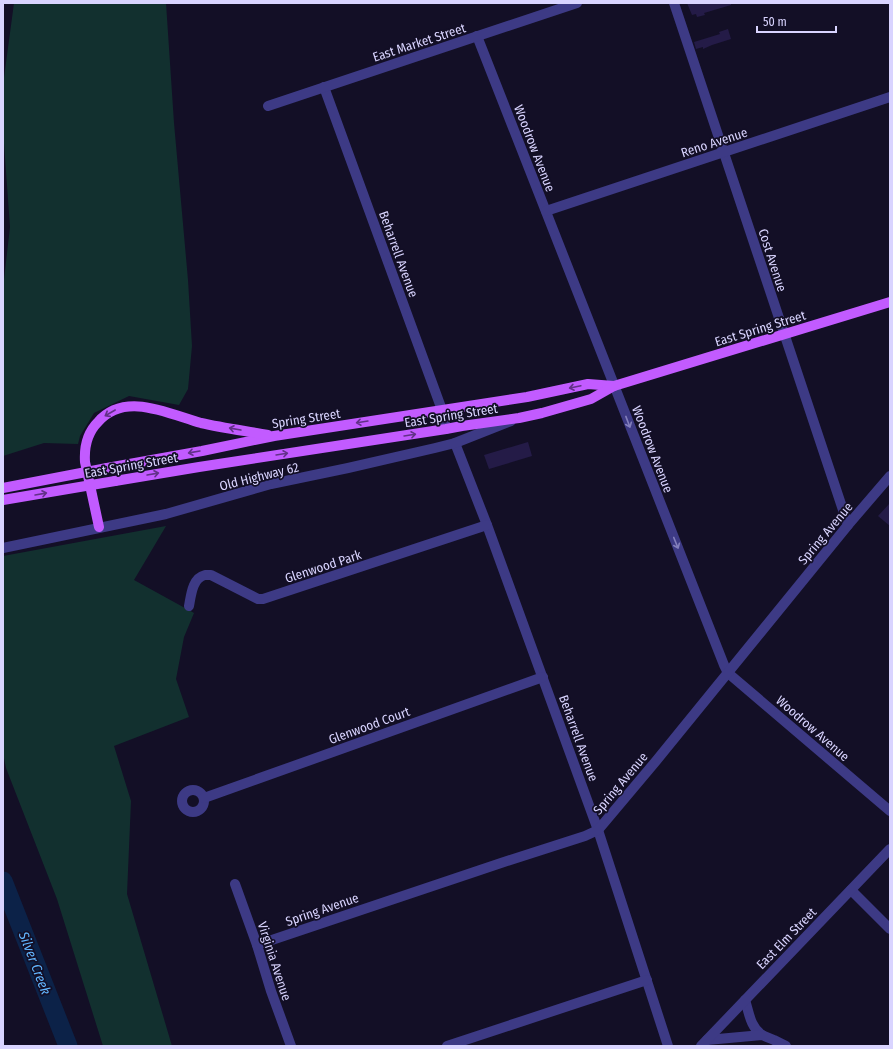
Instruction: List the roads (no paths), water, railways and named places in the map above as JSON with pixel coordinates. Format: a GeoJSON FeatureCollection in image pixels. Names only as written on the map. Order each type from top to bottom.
{"type":"FeatureCollection","features":[{"type":"Feature","properties":{"kind":"main road","name":"East Spring Street"},"geometry":{"type":"LineString","coordinates":[[3,500],[199,466],[519,418],[542,413],[591,399],[614,386],[890,302]]}},
{"type":"Feature","properties":{"kind":"main road","name":"Spring Street"},"geometry":{"type":"LineString","coordinates":[[3,488],[274,436],[528,397],[588,384],[614,386]]}},
{"type":"Feature","properties":{"kind":"main road"},"geometry":{"type":"LineString","coordinates":[[99,527],[84,453],[85,445],[94,425],[109,412],[118,408],[138,406],[171,413],[202,423],[274,436]]}},
{"type":"Feature","properties":{"kind":"street","name":"East Market Street"},"geometry":{"type":"LineString","coordinates":[[268,106],[577,3]]}},
{"type":"Feature","properties":{"kind":"street","name":"Cost Avenue"},"geometry":{"type":"LineString","coordinates":[[674,3],[848,525]]}},
{"type":"Feature","properties":{"kind":"street","name":"Woodrow Avenue"},"geometry":{"type":"LineString","coordinates":[[477,36],[728,673],[890,811]]}},
{"type":"Feature","properties":{"kind":"street","name":"Beharrell Avenue"},"geometry":{"type":"LineString","coordinates":[[324,87],[442,410],[446,429]]}},
{"type":"Feature","properties":{"kind":"street","name":"Reno Avenue"},"geometry":{"type":"LineString","coordinates":[[546,211],[890,97]]}},
{"type":"Feature","properties":{"kind":"street","name":"Old Highway 62"},"geometry":{"type":"LineString","coordinates":[[3,548],[62,537],[99,527],[166,514],[271,484],[455,443],[519,418]]}},
{"type":"Feature","properties":{"kind":"street","name":"Beharrell Avenue"},"geometry":{"type":"LineString","coordinates":[[455,443],[487,525],[598,830],[668,1046]]}},
{"type":"Feature","properties":{"kind":"street","name":"Spring Avenue"},"geometry":{"type":"LineString","coordinates":[[257,945],[585,836],[598,830],[848,525],[890,476]]}},
{"type":"Feature","properties":{"kind":"street","name":"Glenwood Park"},"geometry":{"type":"LineString","coordinates":[[189,606],[193,586],[198,579],[205,575],[211,575],[263,599],[487,525]]}},
{"type":"Feature","properties":{"kind":"street","name":"Glenwood Court"},"geometry":{"type":"LineString","coordinates":[[204,798],[543,677]]}},
{"type":"Feature","properties":{"kind":"street","name":"East Elm Street"},"geometry":{"type":"LineString","coordinates":[[704,1043],[890,849]]}},
{"type":"Feature","properties":{"kind":"street","name":"Virginia Avenue"},"geometry":{"type":"LineString","coordinates":[[235,884],[291,1046]]}},
{"type":"Feature","properties":{"kind":"street"},"geometry":{"type":"LineString","coordinates":[[851,890],[890,929]]}},
{"type":"Feature","properties":{"kind":"street"},"geometry":{"type":"LineString","coordinates":[[447,1046],[647,980]]}},
{"type":"Feature","properties":{"kind":"street"},"geometry":{"type":"LineString","coordinates":[[745,1000],[753,1026],[757,1032],[786,1046]]}},
{"type":"Feature","properties":{"kind":"street"},"geometry":{"type":"LineString","coordinates":[[704,1043],[762,1035]]}},
{"type":"Feature","properties":{"kind":"waterway","name":"Silver Creek"},"geometry":{"type":"LineString","coordinates":[[3,881],[68,1046]]}}]}
